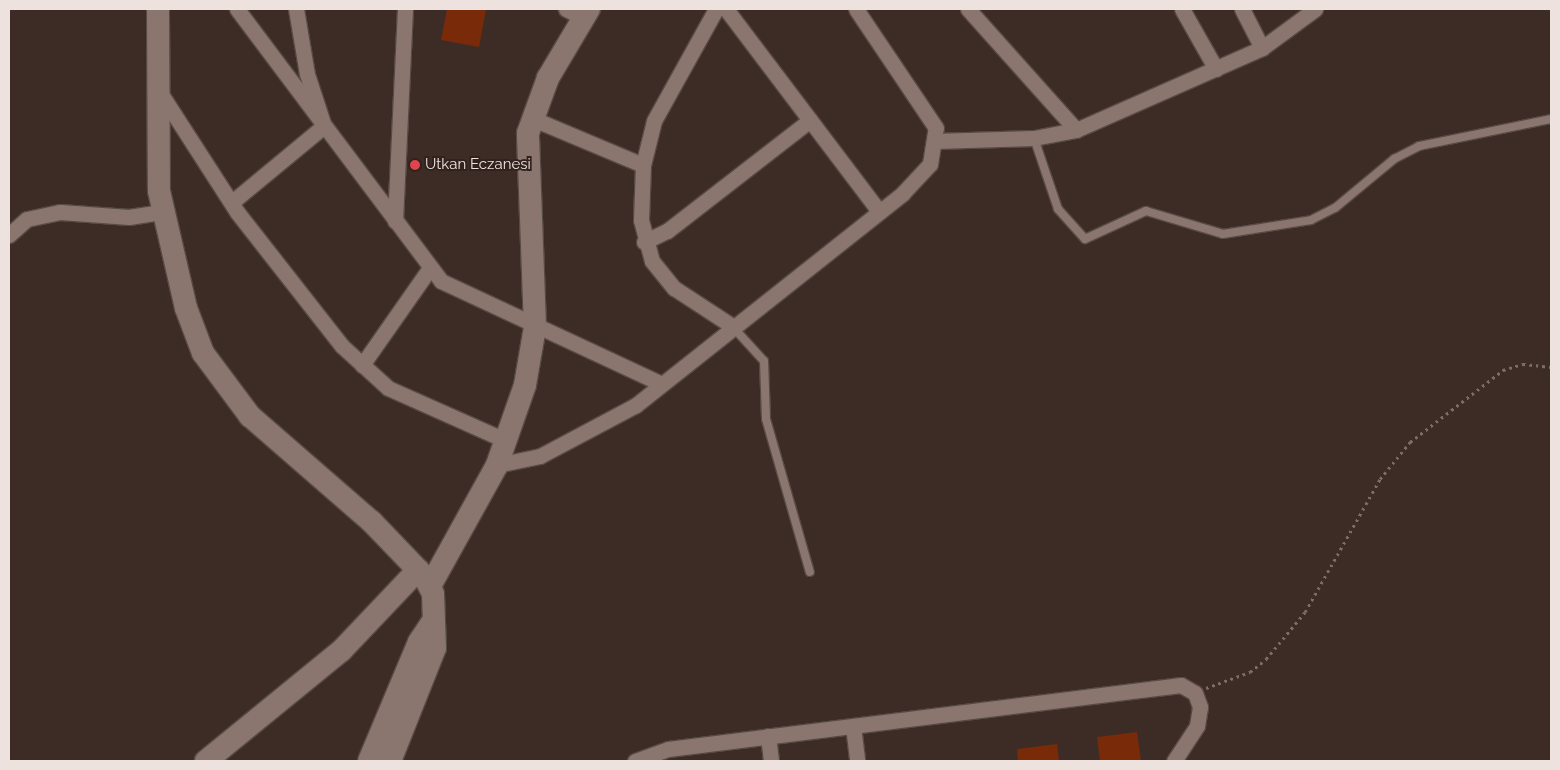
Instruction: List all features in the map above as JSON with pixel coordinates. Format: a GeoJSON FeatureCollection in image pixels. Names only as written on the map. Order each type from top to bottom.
{"type":"FeatureCollection","features":[{"type":"Feature","properties":{"kind":"street"},"geometry":{"type":"LineString","coordinates":[[158,9],[161,94],[158,170],[162,212],[194,332],[217,376],[250,416],[370,521],[424,578],[433,621],[435,648],[390,761]]}},
{"type":"Feature","properties":{"kind":"street"},"geometry":{"type":"LineString","coordinates":[[237,9],[441,282],[660,383]]}},
{"type":"Feature","properties":{"kind":"street"},"geometry":{"type":"LineString","coordinates":[[296,9],[307,74],[324,126]]}},
{"type":"Feature","properties":{"kind":"street"},"geometry":{"type":"LineString","coordinates":[[395,221],[404,9]]}},
{"type":"Feature","properties":{"kind":"street"},"geometry":{"type":"LineString","coordinates":[[716,9],[654,121],[643,165],[644,242],[652,261],[674,288],[732,326]]}},
{"type":"Feature","properties":{"kind":"street"},"geometry":{"type":"LineString","coordinates":[[726,9],[879,211]]}},
{"type":"Feature","properties":{"kind":"street"},"geometry":{"type":"LineString","coordinates":[[497,465],[540,456],[636,406],[660,383],[879,211],[930,164],[936,128],[856,9]]}},
{"type":"Feature","properties":{"kind":"street"},"geometry":{"type":"LineString","coordinates":[[968,9],[1076,130]]}},
{"type":"Feature","properties":{"kind":"street"},"geometry":{"type":"LineString","coordinates":[[1182,9],[1216,69]]}},
{"type":"Feature","properties":{"kind":"street"},"geometry":{"type":"LineString","coordinates":[[1242,9],[1262,48]]}},
{"type":"Feature","properties":{"kind":"street"},"geometry":{"type":"LineString","coordinates":[[934,141],[1034,138],[1076,130],[1262,48],[1315,9]]}},
{"type":"Feature","properties":{"kind":"street"},"geometry":{"type":"LineString","coordinates":[[206,761],[341,651],[424,578],[497,465],[507,441],[525,385],[535,327],[527,150],[531,118],[580,12]]}},
{"type":"Feature","properties":{"kind":"street"},"geometry":{"type":"LineString","coordinates":[[161,94],[232,202],[295,288],[362,365],[388,388],[507,441]]}},
{"type":"Feature","properties":{"kind":"street"},"geometry":{"type":"LineString","coordinates":[[531,118],[643,165]]}},
{"type":"Feature","properties":{"kind":"street"},"geometry":{"type":"LineString","coordinates":[[644,242],[667,231],[810,120]]}},
{"type":"Feature","properties":{"kind":"street"},"geometry":{"type":"LineString","coordinates":[[232,202],[324,126]]}},
{"type":"Feature","properties":{"kind":"street"},"geometry":{"type":"LineString","coordinates":[[9,235],[28,219],[60,212],[130,217],[162,212]]}},
{"type":"Feature","properties":{"kind":"street"},"geometry":{"type":"LineString","coordinates":[[362,365],[430,268]]}},
{"type":"Feature","properties":{"kind":"street"},"geometry":{"type":"LineString","coordinates":[[369,761],[419,642],[433,621]]}},
{"type":"Feature","properties":{"kind":"street"},"geometry":{"type":"LineString","coordinates":[[635,761],[668,749],[1181,685],[1195,693],[1200,707],[1197,726],[1174,761]]}},
{"type":"Feature","properties":{"kind":"street"},"geometry":{"type":"LineString","coordinates":[[853,726],[857,761]]}},
{"type":"Feature","properties":{"kind":"street"},"geometry":{"type":"LineString","coordinates":[[768,736],[771,761]]}},
{"type":"Feature","properties":{"kind":"lane"},"geometry":{"type":"LineString","coordinates":[[1034,138],[1058,209],[1085,240],[1146,211],[1223,234],[1311,220],[1336,208],[1394,159],[1419,146],[1551,119]]}},
{"type":"Feature","properties":{"kind":"lane"},"geometry":{"type":"LineString","coordinates":[[732,326],[764,361],[766,419],[810,572]]}},
{"type":"Feature","properties":{"kind":"path"},"geometry":{"type":"LineString","coordinates":[[1195,693],[1250,672],[1266,658],[1305,612],[1380,480],[1410,442],[1503,370],[1523,364],[1551,367]]}},
{"type":"Feature","properties":{"kind":"building"},"geometry":{"type":"Polygon","coordinates":[[[447,9],[486,9],[479,47],[441,40],[447,9]]]}},
{"type":"Feature","properties":{"kind":"building"},"geometry":{"type":"Polygon","coordinates":[[[1137,732],[1141,761],[1100,761],[1097,737],[1137,732]]]}},
{"type":"Feature","properties":{"kind":"building"},"geometry":{"type":"Polygon","coordinates":[[[1057,744],[1059,761],[1018,761],[1017,749],[1057,744]]]}},
{"type":"Feature","properties":{"kind":"place","name":"Utkan Eczanesi"},"geometry":{"type":"Point","coordinates":[415,165]}}]}
